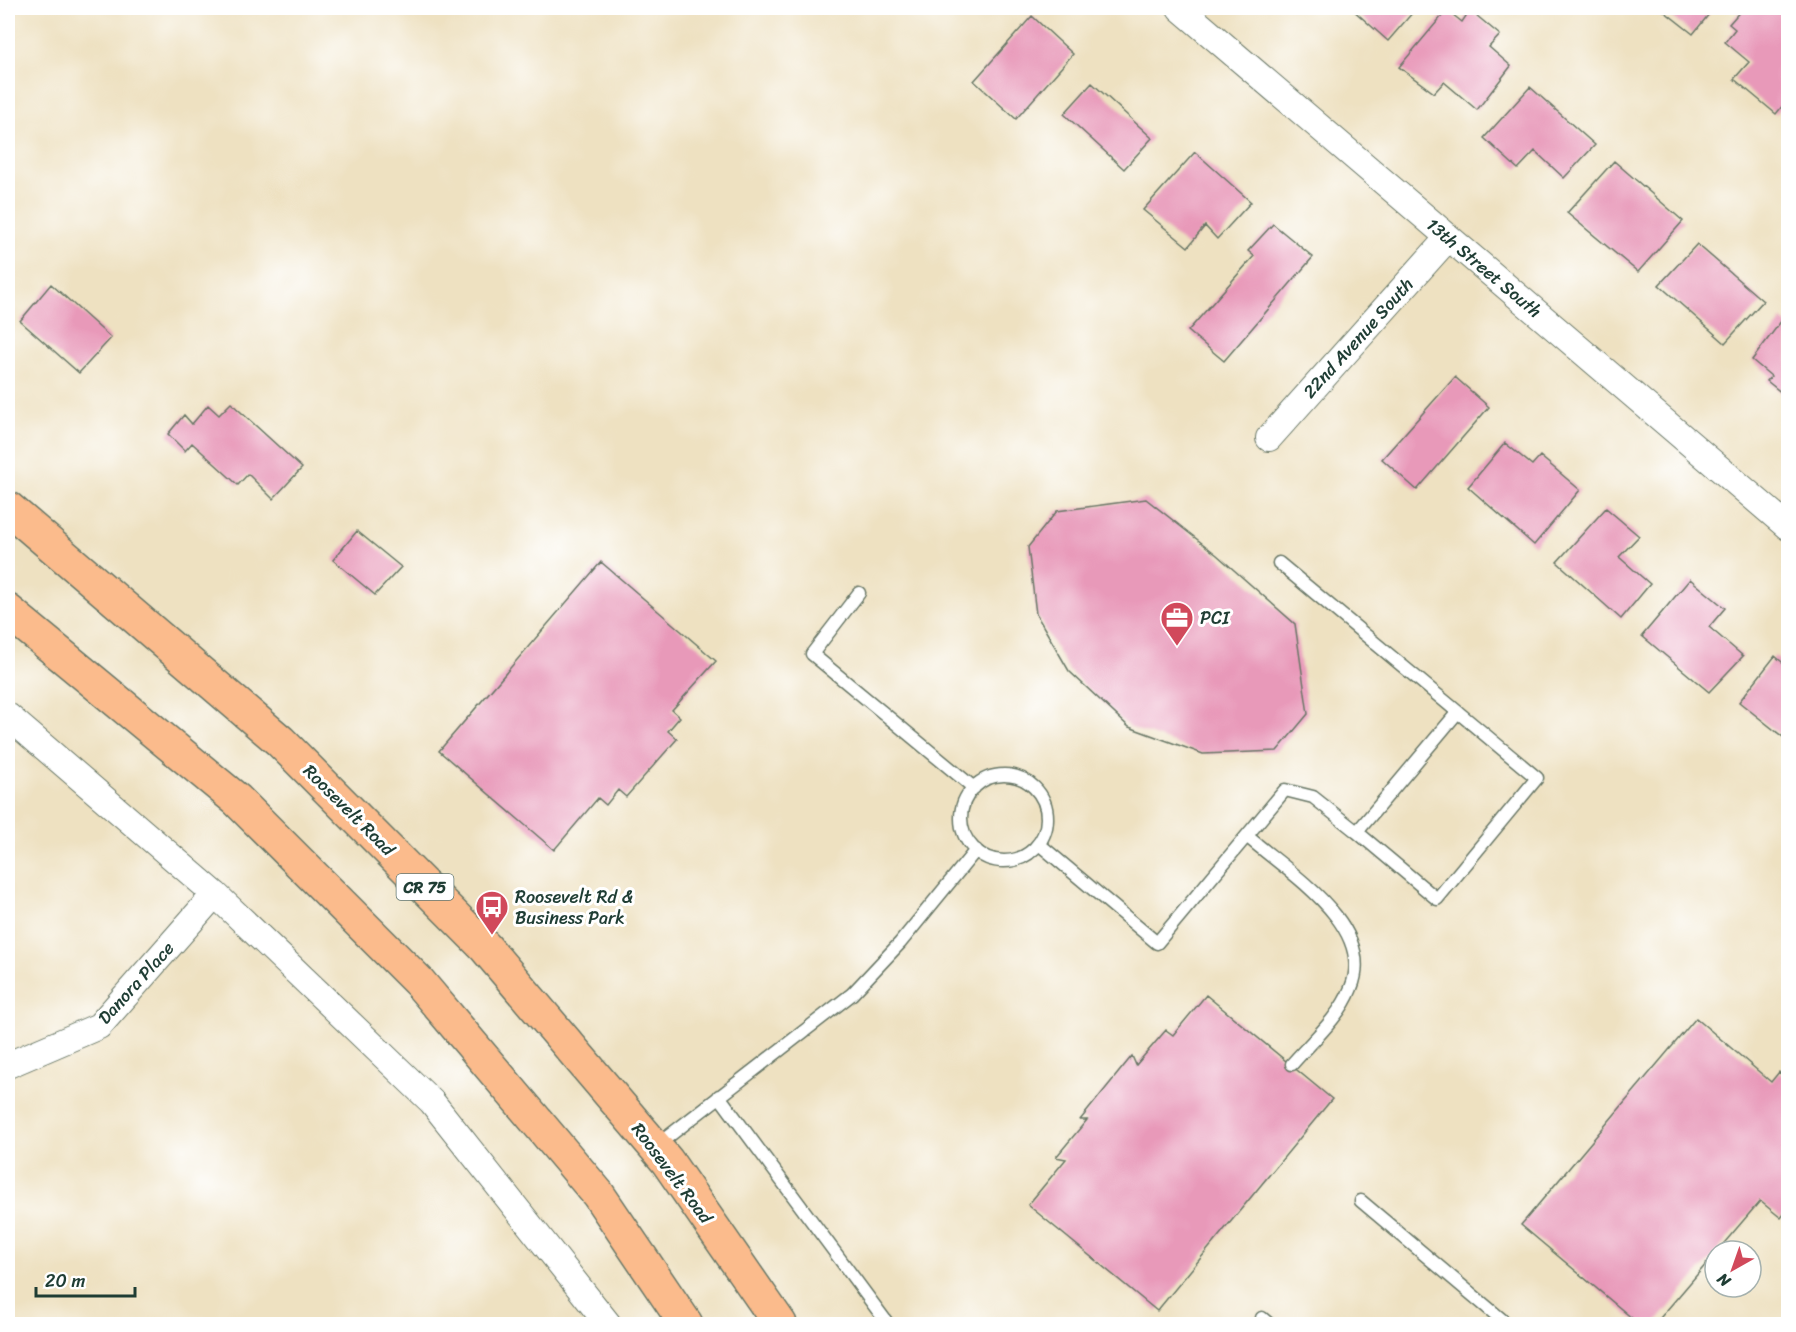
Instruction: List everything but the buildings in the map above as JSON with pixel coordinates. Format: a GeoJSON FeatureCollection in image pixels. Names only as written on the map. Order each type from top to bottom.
{"type":"FeatureCollection","features":[{"type":"Feature","properties":{"kind":"main road","name":"Roosevelt Road"},"geometry":{"type":"LineString","coordinates":[[8,508],[280,741],[485,947],[655,1147],[780,1324]]}},
{"type":"Feature","properties":{"kind":"main road"},"geometry":{"type":"LineString","coordinates":[[8,611],[237,800],[419,982],[598,1194],[686,1324]]}},
{"type":"Feature","properties":{"kind":"street","name":"13th Street South"},"geometry":{"type":"LineString","coordinates":[[1180,8],[1788,527]]}},
{"type":"Feature","properties":{"kind":"street","name":"22nd Avenue South"},"geometry":{"type":"LineString","coordinates":[[1269,438],[1448,238]]}},
{"type":"Feature","properties":{"kind":"street"},"geometry":{"type":"LineString","coordinates":[[8,716],[215,894],[432,1102],[608,1324]]}},
{"type":"Feature","properties":{"kind":"street","name":"Danora Place"},"geometry":{"type":"LineString","coordinates":[[8,1065],[99,1026],[215,894]]}},
{"type":"Feature","properties":{"kind":"lane"},"geometry":{"type":"LineString","coordinates":[[1039,844],[1157,943],[1285,790],[1313,796],[1437,899],[1445,891],[1537,778],[1280,563]]}},
{"type":"Feature","properties":{"kind":"lane"},"geometry":{"type":"LineString","coordinates":[[859,593],[812,654],[974,788]]}},
{"type":"Feature","properties":{"kind":"lane"},"geometry":{"type":"LineString","coordinates":[[1358,832],[1457,713]]}},
{"type":"Feature","properties":{"kind":"lane"},"geometry":{"type":"LineString","coordinates":[[1003,776],[1022,779],[1041,795],[1047,814],[1045,833],[1039,844],[1030,853],[1008,861],[997,860],[976,850],[968,841],[961,819],[967,797],[984,780],[1003,776]]}},
{"type":"Feature","properties":{"kind":"lane"},"geometry":{"type":"LineString","coordinates":[[1248,837],[1327,905],[1350,937],[1356,956],[1356,975],[1343,1004],[1292,1064]]}},
{"type":"Feature","properties":{"kind":"lane"},"geometry":{"type":"LineString","coordinates":[[655,1147],[824,1017],[877,970],[976,850]]}},
{"type":"Feature","properties":{"kind":"lane"},"geometry":{"type":"LineString","coordinates":[[719,1096],[888,1324]]}},
{"type":"Feature","properties":{"kind":"lane"},"geometry":{"type":"LineString","coordinates":[[1361,1201],[1507,1324]]}},
{"type":"Feature","properties":{"kind":"place","name":"PCI"},"geometry":{"type":"Point","coordinates":[1177,647]}},
{"type":"Feature","properties":{"kind":"place","name":"Roosevelt Rd & Business Park"},"geometry":{"type":"Point","coordinates":[492,936]}}]}
